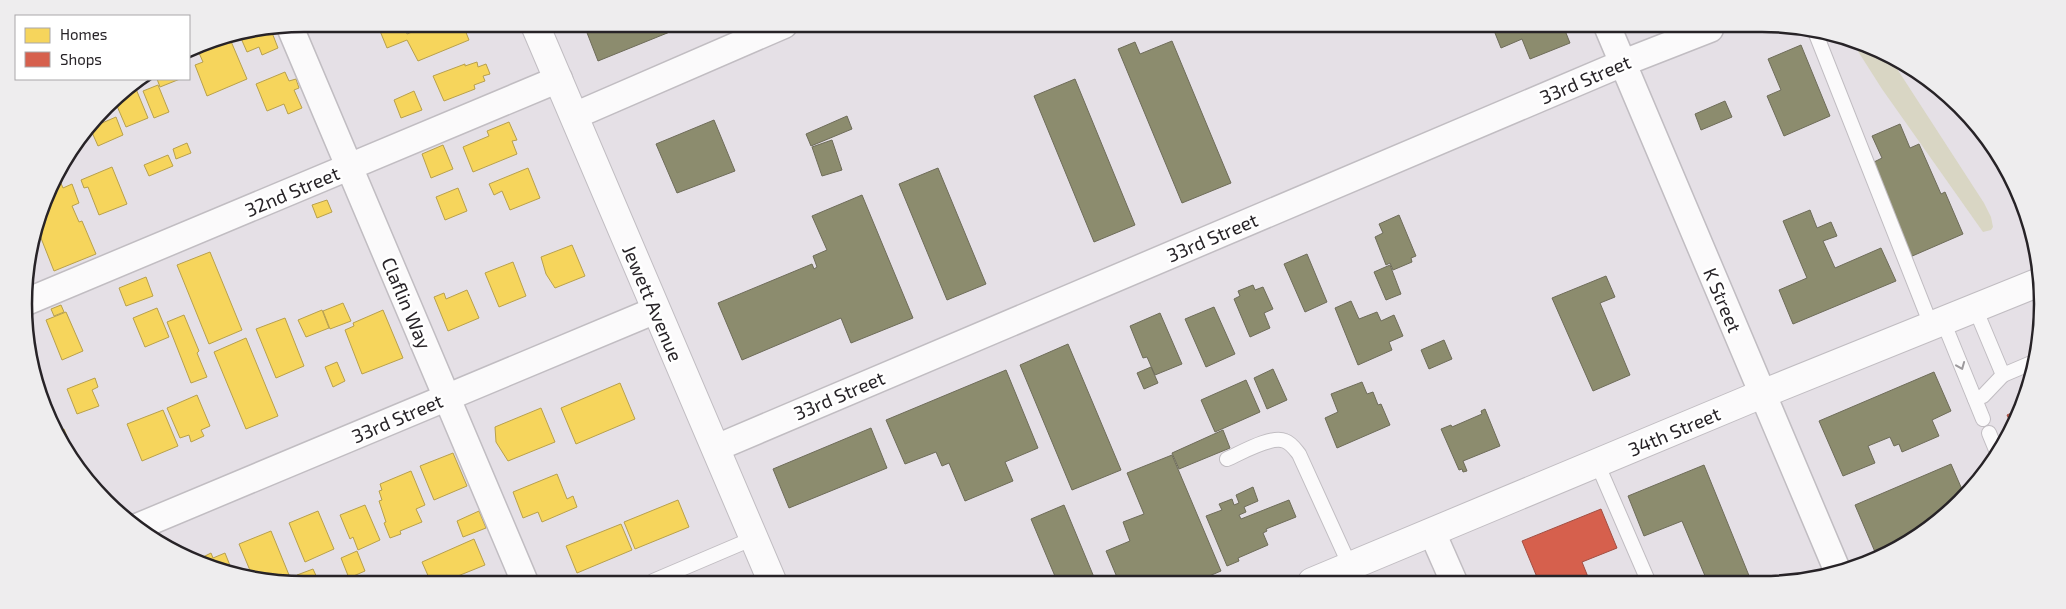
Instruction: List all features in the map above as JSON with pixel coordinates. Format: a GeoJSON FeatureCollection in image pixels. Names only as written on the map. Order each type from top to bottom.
{"type":"FeatureCollection","features":[{"type":"Feature","properties":{"kind":"street","name":"Jewett Avenue"},"geometry":{"type":"LineString","coordinates":[[538,32],[770,576]]}},
{"type":"Feature","properties":{"kind":"street"},"geometry":{"type":"LineString","coordinates":[[574,116],[770,32]]}},
{"type":"Feature","properties":{"kind":"street","name":"K Street"},"geometry":{"type":"LineString","coordinates":[[1610,32],[1835,566]]}},
{"type":"Feature","properties":{"kind":"street","name":"33rd Street"},"geometry":{"type":"LineString","coordinates":[[716,448],[1623,62],[1702,32]]}},
{"type":"Feature","properties":{"kind":"street","name":"Claflin Way"},"geometry":{"type":"LineString","coordinates":[[292,33],[522,576]]}},
{"type":"Feature","properties":{"kind":"street","name":"32nd Street"},"geometry":{"type":"LineString","coordinates":[[32,299],[558,80]]}},
{"type":"Feature","properties":{"kind":"street","name":"34th Street"},"geometry":{"type":"LineString","coordinates":[[1326,576],[1762,394],[2033,285]]}},
{"type":"Feature","properties":{"kind":"street","name":"33rd Street"},"geometry":{"type":"LineString","coordinates":[[144,524],[656,310]]}},
{"type":"Feature","properties":{"kind":"street"},"geometry":{"type":"LineString","coordinates":[[1432,532],[1451,576]]}},
{"type":"Feature","properties":{"kind":"lane"},"geometry":{"type":"LineString","coordinates":[[1818,39],[1937,323],[1983,419]]}},
{"type":"Feature","properties":{"kind":"lane"},"geometry":{"type":"LineString","coordinates":[[1975,308],[2003,375]]}},
{"type":"Feature","properties":{"kind":"lane"},"geometry":{"type":"LineString","coordinates":[[1975,400],[1982,396],[2003,375],[2026,365]]}},
{"type":"Feature","properties":{"kind":"lane"},"geometry":{"type":"LineString","coordinates":[[1989,433],[1994,445]]}},
{"type":"Feature","properties":{"kind":"lane"},"geometry":{"type":"LineString","coordinates":[[1227,459],[1276,439],[1286,441],[1293,447],[1299,454],[1350,566]]}},
{"type":"Feature","properties":{"kind":"lane"},"geometry":{"type":"LineString","coordinates":[[1598,463],[1646,576]]}},
{"type":"Feature","properties":{"kind":"lane"},"geometry":{"type":"LineString","coordinates":[[665,576],[754,538]]}},
{"type":"Feature","properties":{"kind":"shaded area"},"geometry":{"type":"Polygon","coordinates":[[[1857,50],[1897,68],[1984,203],[1991,217],[1993,227],[1991,230],[1983,232],[1882,89],[1857,50]]]}},
{"type":"Feature","properties":{"kind":"building: Homes"},"geometry":{"type":"Polygon","coordinates":[[[380,32],[406,32],[407,34],[412,32],[466,32],[469,40],[418,61],[407,40],[387,48],[380,32]]]}},
{"type":"Feature","properties":{"kind":"building: Homes"},"geometry":{"type":"Polygon","coordinates":[[[269,35],[273,35],[278,48],[262,55],[259,47],[247,52],[242,40],[269,35]]]}},
{"type":"Feature","properties":{"kind":"building: Homes"},"geometry":{"type":"Polygon","coordinates":[[[232,43],[247,79],[207,96],[195,65],[203,62],[199,53],[232,43]]]}},
{"type":"Feature","properties":{"kind":"building: Homes"},"geometry":{"type":"Polygon","coordinates":[[[477,62],[478,67],[486,64],[490,74],[483,76],[485,81],[474,85],[475,89],[444,101],[433,76],[465,64],[465,66],[477,62]]]}},
{"type":"Feature","properties":{"kind":"building: Homes"},"geometry":{"type":"Polygon","coordinates":[[[285,72],[289,81],[296,79],[299,88],[294,90],[302,108],[288,114],[284,104],[267,111],[256,84],[285,72]]]}},
{"type":"Feature","properties":{"kind":"building: Homes"},"geometry":{"type":"Polygon","coordinates":[[[157,80],[178,80],[160,87],[157,80]]]}},
{"type":"Feature","properties":{"kind":"building: Homes"},"geometry":{"type":"Polygon","coordinates":[[[158,85],[169,112],[154,118],[143,91],[158,85]]]}},
{"type":"Feature","properties":{"kind":"building: Homes"},"geometry":{"type":"Polygon","coordinates":[[[137,91],[148,118],[126,127],[117,107],[137,91]]]}},
{"type":"Feature","properties":{"kind":"building: Homes"},"geometry":{"type":"Polygon","coordinates":[[[414,91],[422,110],[401,118],[394,100],[414,91]]]}},
{"type":"Feature","properties":{"kind":"building: Homes"},"geometry":{"type":"Polygon","coordinates":[[[116,117],[123,135],[98,146],[93,134],[102,123],[116,117]]]}},
{"type":"Feature","properties":{"kind":"building: Homes"},"geometry":{"type":"Polygon","coordinates":[[[509,122],[517,140],[512,141],[517,154],[473,172],[463,147],[489,136],[487,131],[509,122]]]}},
{"type":"Feature","properties":{"kind":"building: Homes"},"geometry":{"type":"Polygon","coordinates":[[[187,143],[191,153],[176,159],[173,149],[187,143]]]}},
{"type":"Feature","properties":{"kind":"building: Homes"},"geometry":{"type":"Polygon","coordinates":[[[443,145],[453,169],[431,178],[422,154],[443,145]]]}},
{"type":"Feature","properties":{"kind":"building: Homes"},"geometry":{"type":"Polygon","coordinates":[[[168,155],[173,166],[149,176],[144,165],[168,155]]]}},
{"type":"Feature","properties":{"kind":"building: Homes"},"geometry":{"type":"Polygon","coordinates":[[[112,167],[127,204],[99,215],[88,187],[84,188],[81,180],[112,167]]]}},
{"type":"Feature","properties":{"kind":"building: Homes"},"geometry":{"type":"Polygon","coordinates":[[[528,168],[540,198],[510,210],[502,191],[494,195],[489,184],[528,168]]]}},
{"type":"Feature","properties":{"kind":"building: Homes"},"geometry":{"type":"Polygon","coordinates":[[[61,184],[63,188],[72,184],[79,203],[72,206],[79,222],[82,221],[96,254],[54,271],[41,238],[53,200],[61,184]]]}},
{"type":"Feature","properties":{"kind":"building: Homes"},"geometry":{"type":"Polygon","coordinates":[[[458,188],[467,211],[445,220],[436,197],[458,188]]]}},
{"type":"Feature","properties":{"kind":"building: Homes"},"geometry":{"type":"Polygon","coordinates":[[[327,200],[332,212],[317,218],[312,205],[327,200]]]}},
{"type":"Feature","properties":{"kind":"building: Homes"},"geometry":{"type":"Polygon","coordinates":[[[572,245],[585,276],[555,288],[546,274],[541,257],[572,245]]]}},
{"type":"Feature","properties":{"kind":"building: Homes"},"geometry":{"type":"Polygon","coordinates":[[[210,252],[242,330],[209,344],[177,265],[210,252]]]}},
{"type":"Feature","properties":{"kind":"building: Homes"},"geometry":{"type":"Polygon","coordinates":[[[513,262],[526,296],[499,307],[485,273],[513,262]]]}},
{"type":"Feature","properties":{"kind":"building: Homes"},"geometry":{"type":"Polygon","coordinates":[[[146,277],[153,296],[126,306],[119,288],[146,277]]]}},
{"type":"Feature","properties":{"kind":"building: Homes"},"geometry":{"type":"Polygon","coordinates":[[[467,290],[479,318],[448,331],[434,297],[444,293],[446,299],[467,290]]]}},
{"type":"Feature","properties":{"kind":"building: Homes"},"geometry":{"type":"Polygon","coordinates":[[[343,303],[351,321],[330,329],[323,311],[343,303]]]}},
{"type":"Feature","properties":{"kind":"building: Homes"},"geometry":{"type":"Polygon","coordinates":[[[61,305],[64,312],[54,316],[51,309],[61,305]]]}},
{"type":"Feature","properties":{"kind":"building: Homes"},"geometry":{"type":"Polygon","coordinates":[[[157,308],[169,337],[145,347],[133,318],[157,308]]]}},
{"type":"Feature","properties":{"kind":"building: Homes"},"geometry":{"type":"Polygon","coordinates":[[[322,310],[329,328],[306,337],[298,320],[322,310]]]}},
{"type":"Feature","properties":{"kind":"building: Homes"},"geometry":{"type":"Polygon","coordinates":[[[383,310],[403,358],[362,374],[345,330],[354,326],[353,323],[383,310]]]}},
{"type":"Feature","properties":{"kind":"building: Homes"},"geometry":{"type":"Polygon","coordinates":[[[66,312],[83,351],[62,360],[46,320],[66,312]]]}},
{"type":"Feature","properties":{"kind":"building: Homes"},"geometry":{"type":"Polygon","coordinates":[[[184,315],[199,351],[197,353],[207,377],[191,383],[167,322],[184,315]]]}},
{"type":"Feature","properties":{"kind":"building: Homes"},"geometry":{"type":"Polygon","coordinates":[[[285,318],[304,366],[276,378],[256,329],[285,318]]]}},
{"type":"Feature","properties":{"kind":"building: Homes"},"geometry":{"type":"Polygon","coordinates":[[[246,338],[278,416],[246,429],[214,352],[246,338]]]}},
{"type":"Feature","properties":{"kind":"building: Homes"},"geometry":{"type":"Polygon","coordinates":[[[337,362],[345,381],[333,387],[325,367],[337,362]]]}},
{"type":"Feature","properties":{"kind":"building: Homes"},"geometry":{"type":"Polygon","coordinates":[[[95,378],[98,387],[92,390],[99,406],[77,414],[67,389],[95,378]]]}},
{"type":"Feature","properties":{"kind":"building: Homes"},"geometry":{"type":"Polygon","coordinates":[[[620,383],[635,419],[576,444],[561,408],[620,383]]]}},
{"type":"Feature","properties":{"kind":"building: Homes"},"geometry":{"type":"Polygon","coordinates":[[[197,395],[210,426],[201,430],[204,436],[191,442],[189,435],[180,438],[167,408],[197,395]]]}},
{"type":"Feature","properties":{"kind":"building: Homes"},"geometry":{"type":"Polygon","coordinates":[[[541,408],[555,442],[508,461],[496,442],[495,427],[541,408]]]}},
{"type":"Feature","properties":{"kind":"building: Homes"},"geometry":{"type":"Polygon","coordinates":[[[163,410],[178,446],[142,461],[127,424],[163,410]]]}},
{"type":"Feature","properties":{"kind":"building: Homes"},"geometry":{"type":"Polygon","coordinates":[[[453,453],[467,486],[434,500],[420,466],[453,453]]]}},
{"type":"Feature","properties":{"kind":"building: Homes"},"geometry":{"type":"Polygon","coordinates":[[[411,471],[425,505],[416,509],[422,522],[400,531],[401,534],[390,538],[379,501],[382,500],[379,491],[382,490],[380,484],[411,471]]]}},
{"type":"Feature","properties":{"kind":"building: Homes"},"geometry":{"type":"Polygon","coordinates":[[[557,474],[567,499],[573,496],[577,507],[542,522],[538,512],[523,518],[513,492],[557,474]]]}},
{"type":"Feature","properties":{"kind":"building: Homes"},"geometry":{"type":"Polygon","coordinates":[[[678,500],[689,527],[635,549],[624,522],[678,500]]]}},
{"type":"Feature","properties":{"kind":"building: Homes"},"geometry":{"type":"Polygon","coordinates":[[[365,505],[380,540],[358,550],[353,537],[350,539],[340,515],[365,505]]]}},
{"type":"Feature","properties":{"kind":"building: Homes"},"geometry":{"type":"Polygon","coordinates":[[[318,511],[334,549],[305,562],[289,523],[318,511]]]}},
{"type":"Feature","properties":{"kind":"building: Homes"},"geometry":{"type":"Polygon","coordinates":[[[479,511],[486,528],[463,537],[457,521],[479,511]]]}},
{"type":"Feature","properties":{"kind":"building: Homes"},"geometry":{"type":"Polygon","coordinates":[[[621,524],[632,550],[577,573],[566,546],[621,524]]]}},
{"type":"Feature","properties":{"kind":"building: Homes"},"geometry":{"type":"Polygon","coordinates":[[[271,531],[289,575],[250,571],[239,544],[271,531]]]}},
{"type":"Feature","properties":{"kind":"building: Homes"},"geometry":{"type":"Polygon","coordinates":[[[474,539],[485,565],[458,576],[428,576],[422,562],[474,539]]]}},
{"type":"Feature","properties":{"kind":"building: Homes"},"geometry":{"type":"Polygon","coordinates":[[[357,551],[365,571],[354,576],[348,576],[341,558],[357,551]]]}},
{"type":"Feature","properties":{"kind":"building: Homes"},"geometry":{"type":"Polygon","coordinates":[[[211,553],[213,558],[225,553],[230,566],[217,562],[203,557],[211,553]]]}},
{"type":"Feature","properties":{"kind":"building: Homes"},"geometry":{"type":"Polygon","coordinates":[[[313,569],[316,576],[297,576],[313,569]]]}},
{"type":"Feature","properties":{"kind":"building: Shops"},"geometry":{"type":"Polygon","coordinates":[[[1601,509],[1617,548],[1582,562],[1588,576],[1537,576],[1522,541],[1601,509]]]}},
{"type":"Feature","properties":{"kind":"building: Industry"},"geometry":{"type":"Polygon","coordinates":[[[587,32],[670,32],[598,61],[587,32]]]}},
{"type":"Feature","properties":{"kind":"building: Industry"},"geometry":{"type":"Polygon","coordinates":[[[1495,32],[1566,32],[1570,43],[1530,59],[1522,39],[1501,48],[1495,32]]]}},
{"type":"Feature","properties":{"kind":"building: Industry"},"geometry":{"type":"Polygon","coordinates":[[[1172,41],[1231,183],[1182,203],[1118,49],[1135,42],[1140,54],[1172,41]]]}},
{"type":"Feature","properties":{"kind":"building: Industry"},"geometry":{"type":"Polygon","coordinates":[[[1801,45],[1830,116],[1784,136],[1767,96],[1781,90],[1768,59],[1801,45]]]}},
{"type":"Feature","properties":{"kind":"building: Industry"},"geometry":{"type":"Polygon","coordinates":[[[1075,79],[1135,225],[1094,242],[1034,96],[1075,79]]]}},
{"type":"Feature","properties":{"kind":"building: Industry"},"geometry":{"type":"Polygon","coordinates":[[[1725,101],[1732,117],[1701,130],[1695,114],[1725,101]]]}},
{"type":"Feature","properties":{"kind":"building: Industry"},"geometry":{"type":"Polygon","coordinates":[[[847,116],[852,129],[811,146],[806,134],[847,116]]]}},
{"type":"Feature","properties":{"kind":"building: Industry"},"geometry":{"type":"Polygon","coordinates":[[[714,120],[735,171],[677,193],[656,144],[714,120]]]}},
{"type":"Feature","properties":{"kind":"building: Industry"},"geometry":{"type":"Polygon","coordinates":[[[1900,124],[1910,148],[1919,144],[1941,194],[1945,192],[1963,234],[1910,257],[1870,164],[1882,158],[1872,136],[1900,124]]]}},
{"type":"Feature","properties":{"kind":"building: Industry"},"geometry":{"type":"Polygon","coordinates":[[[832,140],[842,170],[822,176],[812,147],[832,140]]]}},
{"type":"Feature","properties":{"kind":"building: Industry"},"geometry":{"type":"Polygon","coordinates":[[[938,168],[986,284],[947,300],[899,184],[938,168]]]}},
{"type":"Feature","properties":{"kind":"building: Industry"},"geometry":{"type":"Polygon","coordinates":[[[862,195],[913,318],[851,343],[841,318],[742,360],[718,303],[812,264],[814,269],[817,267],[813,256],[827,250],[812,216],[862,195]]]}},
{"type":"Feature","properties":{"kind":"building: Industry"},"geometry":{"type":"Polygon","coordinates":[[[1810,210],[1817,228],[1831,222],[1837,236],[1823,241],[1835,268],[1881,248],[1896,281],[1793,324],[1779,290],[1807,278],[1783,221],[1810,210]]]}},
{"type":"Feature","properties":{"kind":"building: Industry"},"geometry":{"type":"Polygon","coordinates":[[[1399,215],[1416,256],[1411,258],[1412,262],[1393,270],[1390,263],[1386,265],[1375,237],[1383,233],[1379,224],[1399,215]]]}},
{"type":"Feature","properties":{"kind":"building: Industry"},"geometry":{"type":"Polygon","coordinates":[[[1307,254],[1327,302],[1305,312],[1284,264],[1307,254]]]}},
{"type":"Feature","properties":{"kind":"building: Industry"},"geometry":{"type":"Polygon","coordinates":[[[1390,265],[1401,294],[1386,300],[1374,272],[1390,265]]]}},
{"type":"Feature","properties":{"kind":"building: Industry"},"geometry":{"type":"Polygon","coordinates":[[[1606,276],[1615,297],[1600,303],[1630,375],[1593,391],[1552,298],[1606,276]]]}},
{"type":"Feature","properties":{"kind":"building: Industry"},"geometry":{"type":"Polygon","coordinates":[[[1253,285],[1255,290],[1263,287],[1273,309],[1264,313],[1270,328],[1250,337],[1234,299],[1240,296],[1238,291],[1253,285]]]}},
{"type":"Feature","properties":{"kind":"building: Industry"},"geometry":{"type":"Polygon","coordinates":[[[1351,301],[1359,319],[1377,312],[1381,321],[1394,315],[1403,336],[1389,342],[1392,350],[1358,365],[1335,308],[1351,301]]]}},
{"type":"Feature","properties":{"kind":"building: Industry"},"geometry":{"type":"Polygon","coordinates":[[[1214,307],[1235,354],[1206,367],[1185,319],[1214,307]]]}},
{"type":"Feature","properties":{"kind":"building: Industry"},"geometry":{"type":"Polygon","coordinates":[[[1160,313],[1182,364],[1155,375],[1147,357],[1143,358],[1130,326],[1160,313]]]}},
{"type":"Feature","properties":{"kind":"building: Industry"},"geometry":{"type":"Polygon","coordinates":[[[1444,340],[1452,359],[1429,369],[1421,350],[1444,340]]]}},
{"type":"Feature","properties":{"kind":"building: Industry"},"geometry":{"type":"Polygon","coordinates":[[[1068,344],[1121,470],[1072,490],[1020,365],[1068,344]]]}},
{"type":"Feature","properties":{"kind":"building: Industry"},"geometry":{"type":"Polygon","coordinates":[[[1151,367],[1158,383],[1144,389],[1137,373],[1151,367]]]}},
{"type":"Feature","properties":{"kind":"building: Industry"},"geometry":{"type":"Polygon","coordinates":[[[1273,369],[1287,400],[1267,409],[1254,378],[1273,369]]]}},
{"type":"Feature","properties":{"kind":"building: Industry"},"geometry":{"type":"Polygon","coordinates":[[[1006,370],[1038,448],[1005,462],[1013,481],[965,501],[949,463],[942,466],[936,452],[905,464],[886,420],[1006,370]]]}},
{"type":"Feature","properties":{"kind":"building: Industry"},"geometry":{"type":"Polygon","coordinates":[[[1934,372],[1951,411],[1932,420],[1939,436],[1902,452],[1899,444],[1894,446],[1890,437],[1868,446],[1875,463],[1843,476],[1819,421],[1934,372]]]}},
{"type":"Feature","properties":{"kind":"building: Industry"},"geometry":{"type":"Polygon","coordinates":[[[1246,380],[1260,412],[1215,432],[1201,400],[1246,380]]]}},
{"type":"Feature","properties":{"kind":"building: Industry"},"geometry":{"type":"Polygon","coordinates":[[[1362,382],[1367,394],[1373,392],[1378,405],[1381,404],[1390,425],[1337,448],[1325,418],[1338,412],[1331,394],[1362,382]]]}},
{"type":"Feature","properties":{"kind":"building: Industry"},"geometry":{"type":"Polygon","coordinates":[[[1485,409],[1500,446],[1463,461],[1467,471],[1463,472],[1462,469],[1459,470],[1441,429],[1451,425],[1452,427],[1482,414],[1481,411],[1485,409]]]}},
{"type":"Feature","properties":{"kind":"building: Industry"},"geometry":{"type":"Polygon","coordinates":[[[871,428],[887,468],[789,508],[773,469],[871,428]]]}},
{"type":"Feature","properties":{"kind":"building: Industry"},"geometry":{"type":"Polygon","coordinates":[[[1223,430],[1230,448],[1179,469],[1172,453],[1223,430]]]}},
{"type":"Feature","properties":{"kind":"building: Industry"},"geometry":{"type":"Polygon","coordinates":[[[1172,455],[1221,571],[1209,576],[1116,576],[1106,551],[1130,541],[1123,522],[1144,514],[1127,473],[1172,455]]]}},
{"type":"Feature","properties":{"kind":"building: Industry"},"geometry":{"type":"Polygon","coordinates":[[[1951,464],[1962,489],[1941,509],[1913,531],[1875,552],[1855,505],[1951,464]]]}},
{"type":"Feature","properties":{"kind":"building: Industry"},"geometry":{"type":"Polygon","coordinates":[[[1704,465],[1749,576],[1705,576],[1682,521],[1644,536],[1628,496],[1704,465]]]}},
{"type":"Feature","properties":{"kind":"building: Industry"},"geometry":{"type":"Polygon","coordinates":[[[1253,487],[1258,501],[1244,507],[1246,512],[1239,515],[1241,519],[1289,500],[1296,517],[1266,529],[1267,531],[1263,533],[1268,545],[1238,558],[1239,561],[1227,566],[1206,516],[1222,510],[1219,504],[1232,499],[1234,505],[1239,503],[1236,495],[1253,487]]]}},
{"type":"Feature","properties":{"kind":"building: Industry"},"geometry":{"type":"Polygon","coordinates":[[[1064,505],[1094,576],[1055,576],[1031,519],[1064,505]]]}}]}
